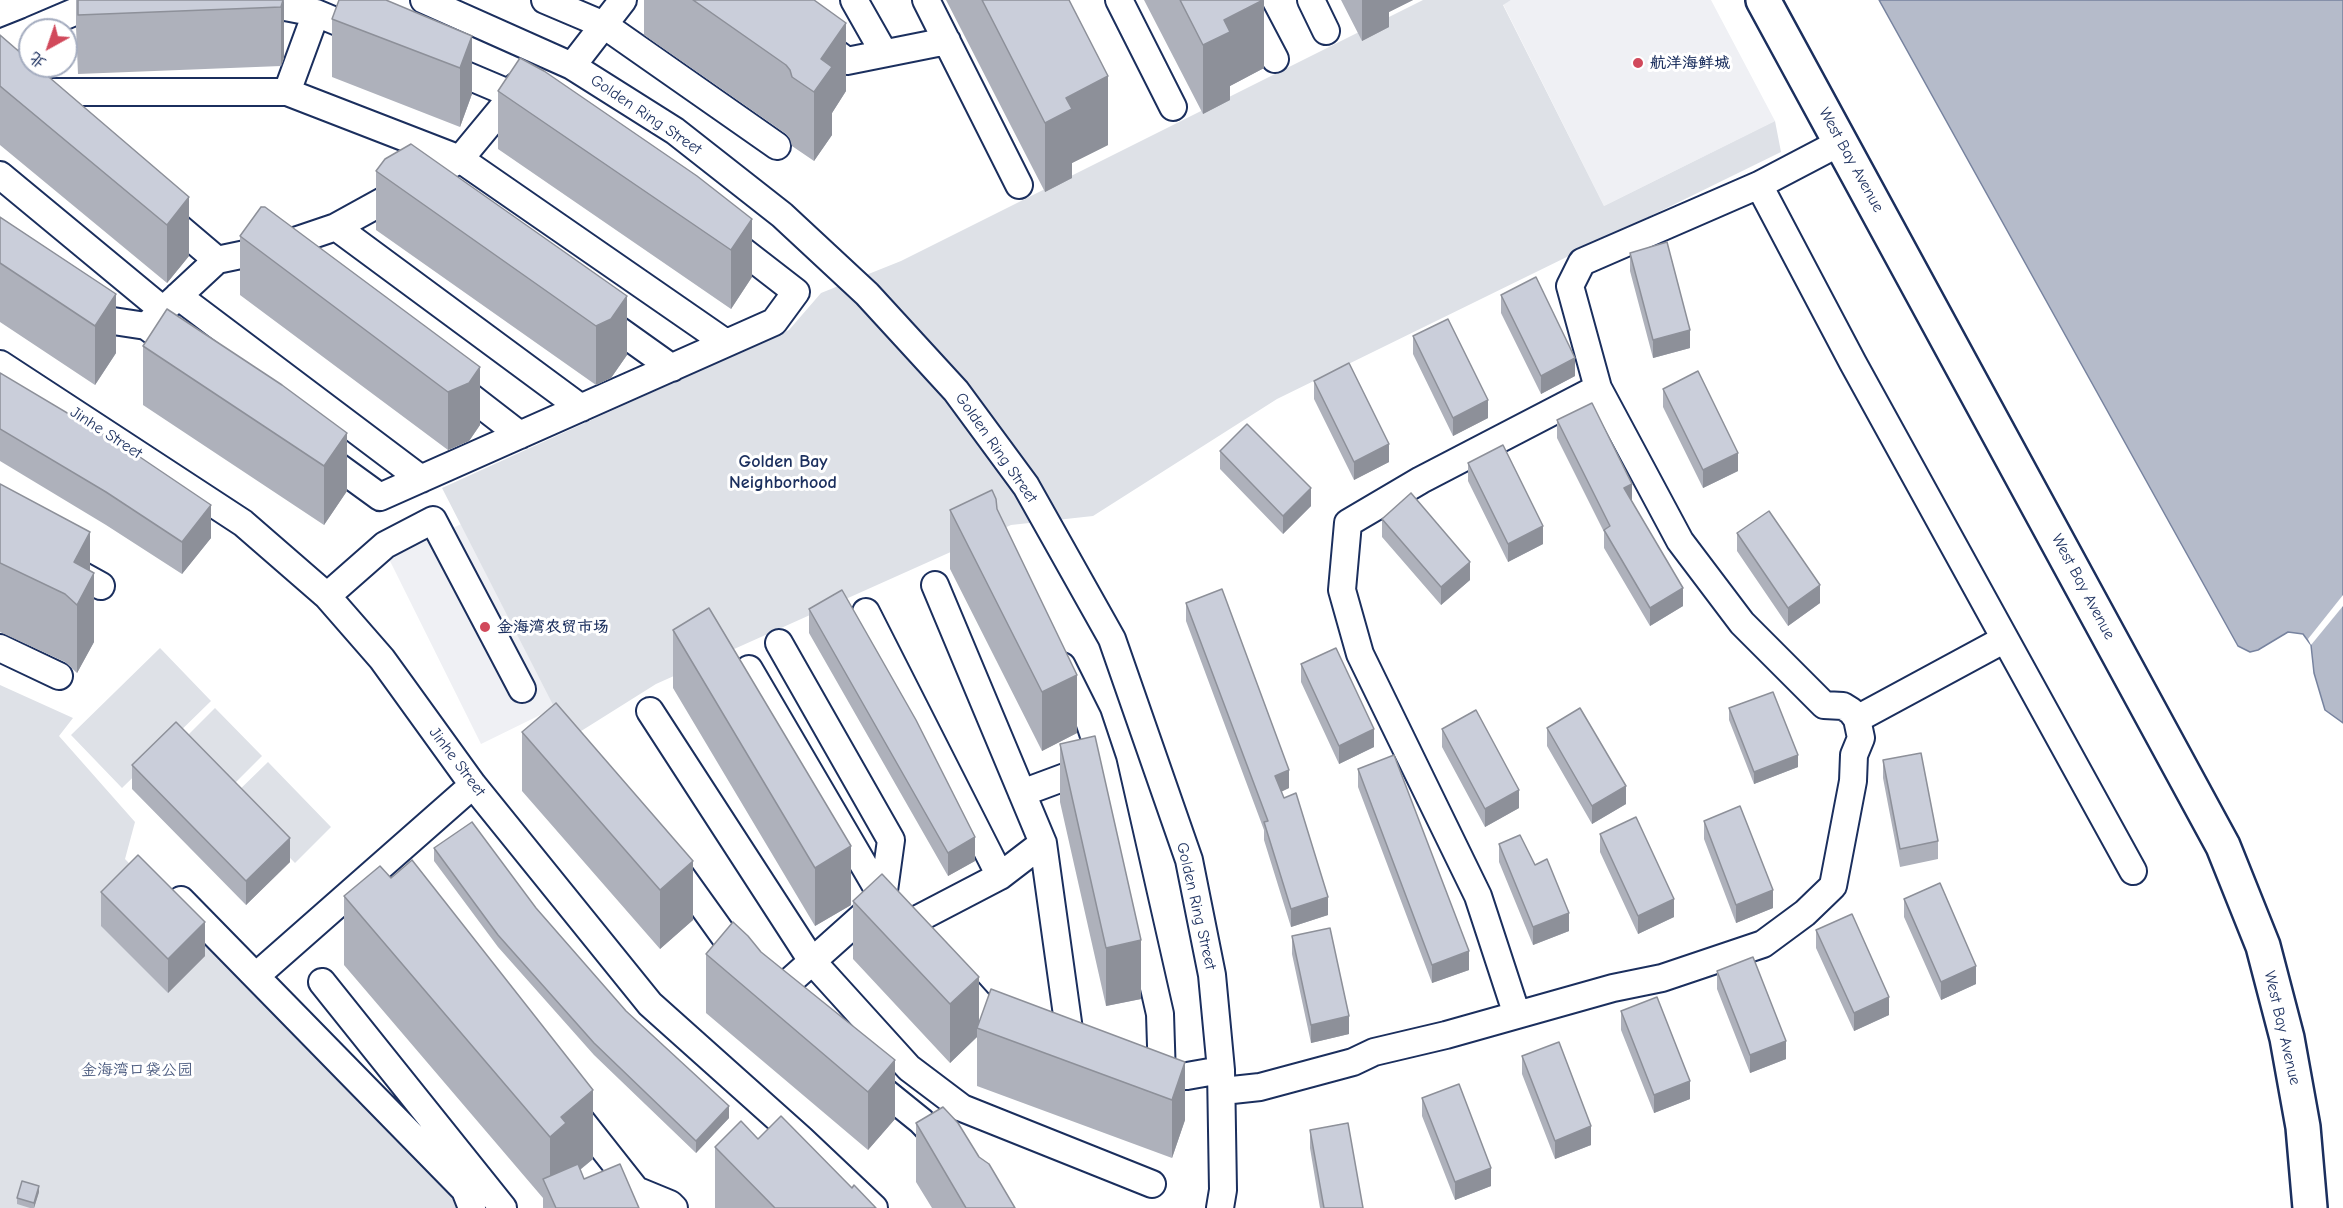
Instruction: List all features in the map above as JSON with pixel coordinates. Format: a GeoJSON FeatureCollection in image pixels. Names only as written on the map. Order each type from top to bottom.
{"type":"FeatureCollection","features":[{"type":"Feature","properties":{"kind":"main road","name":"West Bay Avenue"},"geometry":{"type":"LineString","coordinates":[[1763,0],[2223,846],[2263,946],[2286,1038],[2303,1126],[2310,1208]]}},
{"type":"Feature","properties":{"kind":"street"},"geometry":{"type":"LineString","coordinates":[[60,18],[79,10],[166,0]]}},
{"type":"Feature","properties":{"kind":"street"},"geometry":{"type":"LineString","coordinates":[[249,0],[315,13],[381,40]]}},
{"type":"Feature","properties":{"kind":"street","name":"Golden Ring Street"},"geometry":{"type":"LineString","coordinates":[[424,0],[572,66],[675,131],[790,222],[867,294],[956,391],[1026,486],[1112,639],[1188,860],[1212,975],[1222,1081],[1223,1190],[1220,1208]]}},
{"type":"Feature","properties":{"kind":"street"},"geometry":{"type":"LineString","coordinates":[[544,0],[604,25],[777,146]]}},
{"type":"Feature","properties":{"kind":"street"},"geometry":{"type":"LineString","coordinates":[[572,66],[623,0]]}},
{"type":"Feature","properties":{"kind":"street"},"geometry":{"type":"LineString","coordinates":[[764,0],[847,61],[947,41]]}},
{"type":"Feature","properties":{"kind":"street"},"geometry":{"type":"LineString","coordinates":[[854,0],[884,53]]}},
{"type":"Feature","properties":{"kind":"street"},"geometry":{"type":"LineString","coordinates":[[926,0],[1019,185]]}},
{"type":"Feature","properties":{"kind":"street"},"geometry":{"type":"LineString","coordinates":[[1119,0],[1173,107]]}},
{"type":"Feature","properties":{"kind":"street"},"geometry":{"type":"LineString","coordinates":[[1244,0],[1275,59]]}},
{"type":"Feature","properties":{"kind":"street"},"geometry":{"type":"LineString","coordinates":[[1311,0],[1326,31]]}},
{"type":"Feature","properties":{"kind":"street"},"geometry":{"type":"LineString","coordinates":[[287,92],[315,13]]}},
{"type":"Feature","properties":{"kind":"street"},"geometry":{"type":"LineString","coordinates":[[0,43],[18,35]]}},
{"type":"Feature","properties":{"kind":"street"},"geometry":{"type":"LineString","coordinates":[[64,291],[100,319],[162,311],[217,260],[284,255],[336,228],[422,192],[460,159],[513,95],[536,50]]}},
{"type":"Feature","properties":{"kind":"street"},"geometry":{"type":"LineString","coordinates":[[425,58],[513,95],[554,117]]}},
{"type":"Feature","properties":{"kind":"street"},"geometry":{"type":"LineString","coordinates":[[48,115],[17,89],[287,92],[460,159],[726,344]]}},
{"type":"Feature","properties":{"kind":"street"},"geometry":{"type":"LineString","coordinates":[[1122,1074],[1132,1077],[1222,1081],[1260,1087],[1353,1062],[1374,1052],[1446,1035],[1613,988],[1662,978],[1763,944],[1805,913],[1833,886],[1854,781],[1854,755],[1861,738],[1857,719],[1843,706],[1824,705],[1742,623],[1680,541],[1598,388],[1570,286],[1582,262],[1759,185],[1841,142]]}},
{"type":"Feature","properties":{"kind":"street"},"geometry":{"type":"LineString","coordinates":[[0,175],[162,311],[421,479]]}},
{"type":"Feature","properties":{"kind":"street"},"geometry":{"type":"LineString","coordinates":[[1759,185],[2133,871]]}},
{"type":"Feature","properties":{"kind":"street"},"geometry":{"type":"LineString","coordinates":[[146,199],[217,260]]}},
{"type":"Feature","properties":{"kind":"street"},"geometry":{"type":"LineString","coordinates":[[296,436],[380,497],[774,322],[796,292],[706,222]]}},
{"type":"Feature","properties":{"kind":"street"},"geometry":{"type":"LineString","coordinates":[[336,228],[581,408]]}},
{"type":"Feature","properties":{"kind":"street"},"geometry":{"type":"LineString","coordinates":[[576,300],[672,368]]}},
{"type":"Feature","properties":{"kind":"street"},"geometry":{"type":"LineString","coordinates":[[162,311],[202,367]]}},
{"type":"Feature","properties":{"kind":"street","name":"Jinhe Street"},"geometry":{"type":"LineString","coordinates":[[0,364],[243,523],[327,596],[382,659],[473,785],[650,1004],[801,1139],[874,1208]]}},
{"type":"Feature","properties":{"kind":"street"},"geometry":{"type":"LineString","coordinates":[[435,370],[520,435]]}},
{"type":"Feature","properties":{"kind":"street"},"geometry":{"type":"LineString","coordinates":[[1517,1015],[1478,896],[1360,654],[1342,590],[1348,523],[1421,480],[1598,388]]}},
{"type":"Feature","properties":{"kind":"street"},"geometry":{"type":"LineString","coordinates":[[327,596],[385,545],[433,520],[522,689]]}},
{"type":"Feature","properties":{"kind":"street"},"geometry":{"type":"LineString","coordinates":[[40,552],[101,586]]}},
{"type":"Feature","properties":{"kind":"street"},"geometry":{"type":"LineString","coordinates":[[749,669],[883,898],[1011,1040],[1062,1057],[1043,843],[935,585]]}},
{"type":"Feature","properties":{"kind":"street"},"geometry":{"type":"LineString","coordinates":[[866,612],[1000,876]]}},
{"type":"Feature","properties":{"kind":"street"},"geometry":{"type":"LineString","coordinates":[[1857,719],[2005,639]]}},
{"type":"Feature","properties":{"kind":"street"},"geometry":{"type":"LineString","coordinates":[[661,848],[778,1006],[812,961],[883,898],[891,840],[779,643]]}},
{"type":"Feature","properties":{"kind":"street"},"geometry":{"type":"LineString","coordinates":[[1052,645],[1088,718],[1103,763],[1160,1014],[1162,1077]]}},
{"type":"Feature","properties":{"kind":"street"},"geometry":{"type":"LineString","coordinates":[[0,648],[59,676]]}},
{"type":"Feature","properties":{"kind":"street"},"geometry":{"type":"LineString","coordinates":[[650,711],[812,961],[909,1068],[962,1108],[1152,1184]]}},
{"type":"Feature","properties":{"kind":"street"},"geometry":{"type":"LineString","coordinates":[[1022,793],[1103,763]]}},
{"type":"Feature","properties":{"kind":"street"},"geometry":{"type":"LineString","coordinates":[[256,976],[473,785]]}},
{"type":"Feature","properties":{"kind":"street"},"geometry":{"type":"LineString","coordinates":[[924,942],[1000,876],[1043,843]]}},
{"type":"Feature","properties":{"kind":"street"},"geometry":{"type":"LineString","coordinates":[[163,881],[465,1190],[472,1208]]}},
{"type":"Feature","properties":{"kind":"street"},"geometry":{"type":"LineString","coordinates":[[322,982],[503,1208]]}},
{"type":"Feature","properties":{"kind":"street"},"geometry":{"type":"LineString","coordinates":[[850,1063],[921,1121],[962,1163]]}},
{"type":"Feature","properties":{"kind":"street"},"geometry":{"type":"LineString","coordinates":[[555,1087],[640,1199]]}},
{"type":"Feature","properties":{"kind":"street"},"geometry":{"type":"LineString","coordinates":[[584,1208],[640,1199],[670,1204],[674,1208]]}},
{"type":"Feature","properties":{"kind":"shaded area","name":"航洋海鲜城"},"geometry":{"type":"Polygon","coordinates":[[[1511,0],[1711,0],[1775,121],[1604,206],[1503,4],[1511,0]]]}},
{"type":"Feature","properties":{"kind":"shaded area","name":"金海湾农贸市场"},"geometry":{"type":"Polygon","coordinates":[[[490,510],[581,695],[481,744],[389,559],[490,510]]]}},
{"type":"Feature","properties":{"kind":"green space"},"geometry":{"type":"Polygon","coordinates":[[[1423,0],[1511,0],[1503,5],[1604,206],[1775,121],[1781,152],[1277,399],[1093,516],[1011,525],[656,684],[570,738],[442,488],[789,330],[821,293],[901,261],[1423,0]]]}},
{"type":"Feature","properties":{"kind":"green space"},"geometry":{"type":"Polygon","coordinates":[[[160,648],[211,701],[122,788],[71,735],[160,648]]]}},
{"type":"Feature","properties":{"kind":"green space","name":"金海湾口袋公园"},"geometry":{"type":"Polygon","coordinates":[[[0,685],[73,718],[59,736],[135,822],[125,859],[459,1204],[460,1208],[0,1208],[0,685]]]}},
{"type":"Feature","properties":{"kind":"green space"},"geometry":{"type":"Polygon","coordinates":[[[215,708],[262,756],[227,791],[180,743],[215,708]]]}},
{"type":"Feature","properties":{"kind":"green space"},"geometry":{"type":"Polygon","coordinates":[[[268,762],[331,827],[295,863],[231,798],[268,762]]]}},
{"type":"Feature","properties":{"kind":"water"},"geometry":{"type":"Polygon","coordinates":[[[1879,0],[2343,0],[2343,723],[2325,710],[2314,673],[2311,645],[2303,634],[2288,632],[2258,650],[2250,652],[2238,646],[1879,0]]]}},
{"type":"Feature","properties":{"kind":"pier"},"geometry":{"type":"Polygon","coordinates":[[[2343,595],[2343,606],[2311,645],[2308,639],[2343,595]]]}},
{"type":"Feature","properties":{"kind":"building"},"geometry":{"type":"Polygon","coordinates":[[[78,0],[283,0],[281,7],[78,15],[78,0]]]}},
{"type":"Feature","properties":{"kind":"building"},"geometry":{"type":"Polygon","coordinates":[[[339,0],[386,0],[472,36],[460,68],[332,19],[339,0]]]}},
{"type":"Feature","properties":{"kind":"building"},"geometry":{"type":"Polygon","coordinates":[[[693,0],[814,0],[846,23],[821,59],[832,67],[814,92],[792,77],[786,65],[693,0]]]}},
{"type":"Feature","properties":{"kind":"building"},"geometry":{"type":"Polygon","coordinates":[[[982,0],[1069,0],[1108,76],[1066,98],[1072,109],[1045,123],[982,0]]]}},
{"type":"Feature","properties":{"kind":"building"},"geometry":{"type":"Polygon","coordinates":[[[1180,0],[1263,0],[1224,20],[1230,32],[1203,45],[1180,0]]]}},
{"type":"Feature","properties":{"kind":"building"},"geometry":{"type":"Polygon","coordinates":[[[0,35],[18,51],[18,78],[50,78],[189,197],[167,225],[0,86],[0,35]]]}},
{"type":"Feature","properties":{"kind":"building"},"geometry":{"type":"Polygon","coordinates":[[[520,58],[544,71],[697,176],[752,219],[731,250],[498,91],[520,58]]]}},
{"type":"Feature","properties":{"kind":"building"},"geometry":{"type":"Polygon","coordinates":[[[411,144],[627,296],[611,319],[596,326],[376,171],[385,159],[411,144]]]}},
{"type":"Feature","properties":{"kind":"building"},"geometry":{"type":"Polygon","coordinates":[[[261,207],[265,207],[480,367],[469,383],[448,392],[240,236],[261,207]]]}},
{"type":"Feature","properties":{"kind":"building"},"geometry":{"type":"Polygon","coordinates":[[[0,217],[116,294],[95,326],[0,263],[0,217]]]}},
{"type":"Feature","properties":{"kind":"building"},"geometry":{"type":"Polygon","coordinates":[[[1667,242],[1690,330],[1653,340],[1630,253],[1667,242]]]}},
{"type":"Feature","properties":{"kind":"building"},"geometry":{"type":"Polygon","coordinates":[[[1536,277],[1575,358],[1541,376],[1501,295],[1536,277]]]}},
{"type":"Feature","properties":{"kind":"building"},"geometry":{"type":"Polygon","coordinates":[[[167,309],[282,385],[347,433],[324,466],[143,346],[167,309]]]}},
{"type":"Feature","properties":{"kind":"building"},"geometry":{"type":"Polygon","coordinates":[[[1448,319],[1488,400],[1453,418],[1413,336],[1448,319]]]}},
{"type":"Feature","properties":{"kind":"building"},"geometry":{"type":"Polygon","coordinates":[[[1349,363],[1389,444],[1354,462],[1314,381],[1349,363]]]}},
{"type":"Feature","properties":{"kind":"building"},"geometry":{"type":"Polygon","coordinates":[[[1698,371],[1738,453],[1703,470],[1663,389],[1698,371]]]}},
{"type":"Feature","properties":{"kind":"building"},"geometry":{"type":"Polygon","coordinates":[[[0,373],[131,451],[211,505],[182,542],[106,492],[0,429],[0,373]]]}},
{"type":"Feature","properties":{"kind":"building"},"geometry":{"type":"Polygon","coordinates":[[[1592,403],[1632,484],[1624,488],[1683,588],[1650,608],[1604,530],[1610,526],[1557,420],[1592,403]]]}},
{"type":"Feature","properties":{"kind":"building"},"geometry":{"type":"Polygon","coordinates":[[[1247,424],[1311,488],[1283,516],[1220,451],[1247,424]]]}},
{"type":"Feature","properties":{"kind":"building"},"geometry":{"type":"Polygon","coordinates":[[[1503,445],[1543,526],[1508,544],[1468,463],[1503,445]]]}},
{"type":"Feature","properties":{"kind":"building"},"geometry":{"type":"Polygon","coordinates":[[[0,484],[90,532],[74,562],[94,573],[77,605],[65,594],[0,563],[0,484]]]}},
{"type":"Feature","properties":{"kind":"building"},"geometry":{"type":"Polygon","coordinates":[[[992,490],[997,509],[1077,675],[1042,692],[950,510],[992,490]]]}},
{"type":"Feature","properties":{"kind":"building"},"geometry":{"type":"Polygon","coordinates":[[[1411,493],[1470,562],[1441,587],[1382,519],[1411,493]]]}},
{"type":"Feature","properties":{"kind":"building"},"geometry":{"type":"Polygon","coordinates":[[[1769,511],[1820,585],[1788,608],[1737,533],[1769,511]]]}},
{"type":"Feature","properties":{"kind":"building"},"geometry":{"type":"Polygon","coordinates":[[[1222,589],[1289,770],[1275,776],[1284,798],[1296,793],[1328,897],[1291,909],[1264,822],[1268,821],[1186,603],[1222,589]]]}},
{"type":"Feature","properties":{"kind":"building"},"geometry":{"type":"Polygon","coordinates":[[[842,590],[916,720],[975,837],[948,853],[809,609],[842,590]]]}},
{"type":"Feature","properties":{"kind":"building"},"geometry":{"type":"Polygon","coordinates":[[[709,608],[851,846],[815,868],[673,630],[709,608]]]}},
{"type":"Feature","properties":{"kind":"building"},"geometry":{"type":"Polygon","coordinates":[[[1336,648],[1374,729],[1339,746],[1301,664],[1336,648]]]}},
{"type":"Feature","properties":{"kind":"building"},"geometry":{"type":"Polygon","coordinates":[[[1773,692],[1798,755],[1754,772],[1729,708],[1773,692]]]}},
{"type":"Feature","properties":{"kind":"building"},"geometry":{"type":"Polygon","coordinates":[[[556,703],[693,861],[660,890],[522,732],[556,703]]]}},
{"type":"Feature","properties":{"kind":"building"},"geometry":{"type":"Polygon","coordinates":[[[1580,708],[1626,786],[1592,806],[1547,728],[1580,708]]]}},
{"type":"Feature","properties":{"kind":"building"},"geometry":{"type":"Polygon","coordinates":[[[1476,710],[1519,790],[1485,809],[1442,729],[1476,710]]]}},
{"type":"Feature","properties":{"kind":"building"},"geometry":{"type":"Polygon","coordinates":[[[176,722],[290,838],[246,881],[132,765],[176,722]]]}},
{"type":"Feature","properties":{"kind":"building"},"geometry":{"type":"Polygon","coordinates":[[[1095,736],[1141,940],[1106,948],[1060,744],[1095,736]]]}},
{"type":"Feature","properties":{"kind":"building"},"geometry":{"type":"Polygon","coordinates":[[[1921,753],[1938,841],[1900,849],[1883,760],[1921,753]]]}},
{"type":"Feature","properties":{"kind":"building"},"geometry":{"type":"Polygon","coordinates":[[[1394,755],[1469,951],[1432,965],[1358,769],[1394,755]]]}},
{"type":"Feature","properties":{"kind":"building"},"geometry":{"type":"Polygon","coordinates":[[[1740,806],[1773,890],[1736,905],[1704,821],[1740,806]]]}},
{"type":"Feature","properties":{"kind":"building"},"geometry":{"type":"Polygon","coordinates":[[[1636,817],[1674,899],[1638,916],[1600,834],[1636,817]]]}},
{"type":"Feature","properties":{"kind":"building"},"geometry":{"type":"Polygon","coordinates":[[[472,822],[536,908],[626,1011],[729,1106],[696,1141],[594,1043],[498,935],[434,848],[472,822]]]}},
{"type":"Feature","properties":{"kind":"building"},"geometry":{"type":"Polygon","coordinates":[[[1520,835],[1535,865],[1547,859],[1569,913],[1533,927],[1499,844],[1520,835]]]}},
{"type":"Feature","properties":{"kind":"building"},"geometry":{"type":"Polygon","coordinates":[[[138,855],[205,922],[168,959],[101,892],[138,855]]]}},
{"type":"Feature","properties":{"kind":"building"},"geometry":{"type":"Polygon","coordinates":[[[412,860],[593,1090],[561,1117],[566,1123],[550,1137],[344,896],[380,866],[391,878],[412,860]]]}},
{"type":"Feature","properties":{"kind":"building"},"geometry":{"type":"Polygon","coordinates":[[[882,874],[979,977],[950,1004],[853,901],[882,874]]]}},
{"type":"Feature","properties":{"kind":"building"},"geometry":{"type":"Polygon","coordinates":[[[1940,883],[1976,966],[1941,982],[1904,899],[1940,883]]]}},
{"type":"Feature","properties":{"kind":"building"},"geometry":{"type":"Polygon","coordinates":[[[1852,914],[1889,997],[1854,1013],[1816,930],[1852,914]]]}},
{"type":"Feature","properties":{"kind":"building"},"geometry":{"type":"Polygon","coordinates":[[[733,922],[761,952],[895,1060],[868,1092],[706,954],[733,922]]]}},
{"type":"Feature","properties":{"kind":"building"},"geometry":{"type":"Polygon","coordinates":[[[1330,928],[1349,1016],[1311,1025],[1292,936],[1330,928]]]}},
{"type":"Feature","properties":{"kind":"building"},"geometry":{"type":"Polygon","coordinates":[[[1753,957],[1786,1041],[1750,1055],[1717,971],[1753,957]]]}},
{"type":"Feature","properties":{"kind":"building"},"geometry":{"type":"Polygon","coordinates":[[[991,989],[1185,1062],[1172,1100],[977,1028],[991,989]]]}},
{"type":"Feature","properties":{"kind":"building"},"geometry":{"type":"Polygon","coordinates":[[[1657,997],[1690,1081],[1654,1095],[1621,1011],[1657,997]]]}},
{"type":"Feature","properties":{"kind":"building"},"geometry":{"type":"Polygon","coordinates":[[[1559,1042],[1591,1126],[1555,1141],[1522,1056],[1559,1042]]]}},
{"type":"Feature","properties":{"kind":"building"},"geometry":{"type":"Polygon","coordinates":[[[1459,1084],[1491,1168],[1455,1182],[1422,1098],[1459,1084]]]}},
{"type":"Feature","properties":{"kind":"building"},"geometry":{"type":"Polygon","coordinates":[[[943,1107],[958,1123],[979,1157],[989,1164],[1015,1208],[966,1208],[916,1123],[943,1107]]]}},
{"type":"Feature","properties":{"kind":"building"},"geometry":{"type":"Polygon","coordinates":[[[781,1116],[852,1188],[854,1185],[876,1208],[775,1208],[715,1147],[741,1121],[758,1139],[781,1116]]]}},
{"type":"Feature","properties":{"kind":"building"},"geometry":{"type":"Polygon","coordinates":[[[1348,1123],[1363,1208],[1324,1208],[1310,1130],[1348,1123]]]}},
{"type":"Feature","properties":{"kind":"building"},"geometry":{"type":"Polygon","coordinates":[[[578,1164],[584,1179],[620,1164],[639,1208],[556,1208],[543,1179],[578,1164]]]}},
{"type":"Feature","properties":{"kind":"building"},"geometry":{"type":"Polygon","coordinates":[[[22,1181],[39,1186],[34,1203],[17,1198],[22,1181]]]}},
{"type":"Feature","properties":{"kind":"place","name":"航洋海鲜城"},"geometry":{"type":"Point","coordinates":[1638,63]}},
{"type":"Feature","properties":{"kind":"place","name":"金海湾农贸市场"},"geometry":{"type":"Point","coordinates":[485,627]}},
{"type":"Feature","properties":{"kind":"district","name":"Golden Bay Neighborhood"},"geometry":{"type":"Point","coordinates":[783,472]}}]}
